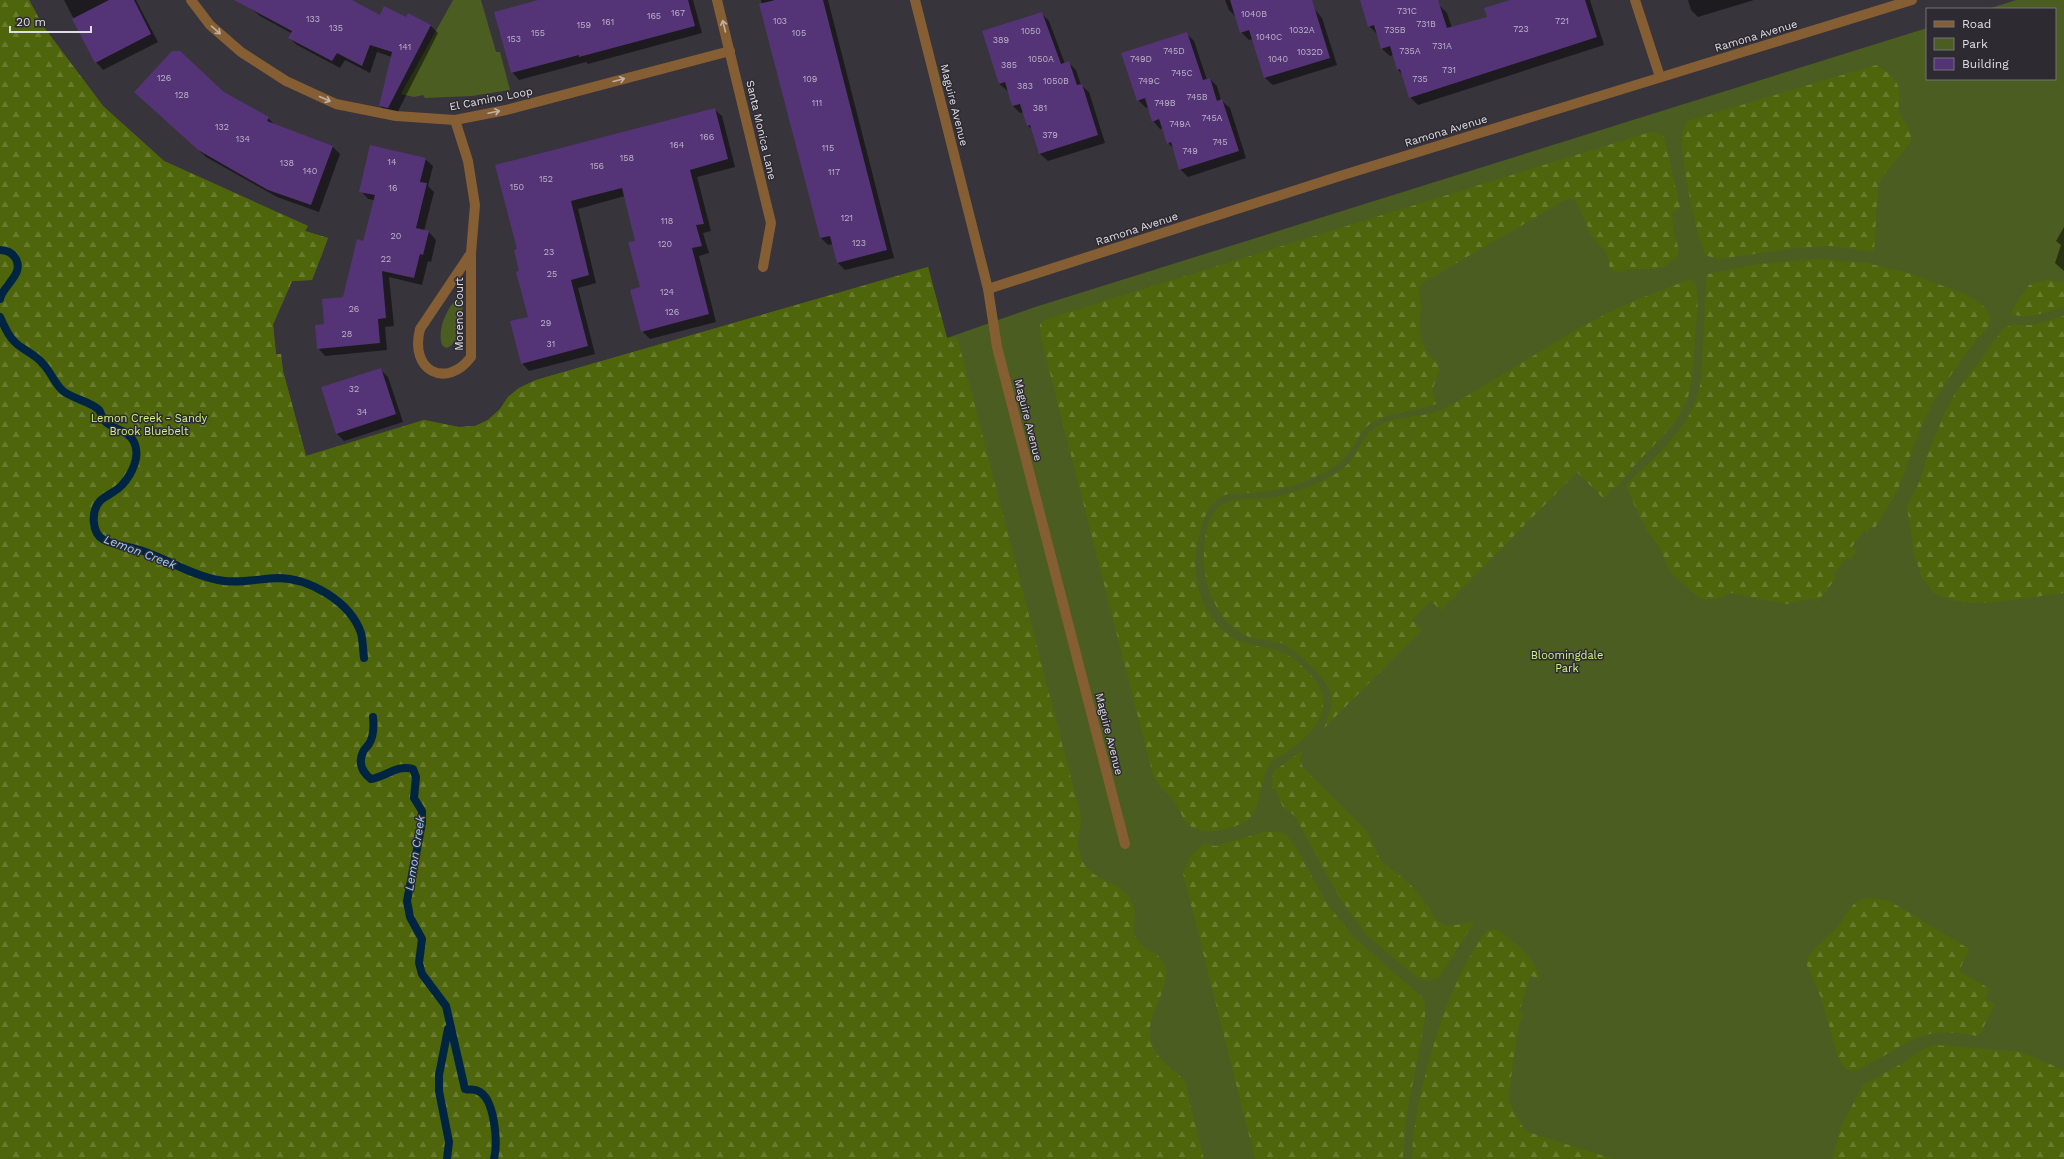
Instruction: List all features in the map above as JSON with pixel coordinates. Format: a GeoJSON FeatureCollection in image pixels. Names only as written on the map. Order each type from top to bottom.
{"type":"FeatureCollection","features":[{"type":"Feature","properties":{"kind":"street","name":"El Camino Loop"},"geometry":{"type":"LineString","coordinates":[[191,0],[210,24],[241,52],[286,81],[336,104],[396,116],[455,120],[506,110],[730,51]]}},
{"type":"Feature","properties":{"kind":"street","name":"Santa Monica Lane"},"geometry":{"type":"LineString","coordinates":[[717,0],[770,223],[762,267]]}},
{"type":"Feature","properties":{"kind":"street","name":"Maguire Avenue"},"geometry":{"type":"LineString","coordinates":[[915,0],[988,288],[995,339],[1125,844]]}},
{"type":"Feature","properties":{"kind":"street"},"geometry":{"type":"LineString","coordinates":[[1635,0],[1660,77]]}},
{"type":"Feature","properties":{"kind":"street","name":"Ramona Avenue"},"geometry":{"type":"LineString","coordinates":[[988,288],[1340,176],[1912,0]]}},
{"type":"Feature","properties":{"kind":"street","name":"Moreno Court"},"geometry":{"type":"LineString","coordinates":[[455,120],[468,161],[475,205],[471,253],[471,357],[464,366],[454,372],[433,371],[425,367],[420,361],[417,341],[420,329],[471,253]]}},
{"type":"Feature","properties":{"kind":"green space","name":"Bloomingdale Park"},"geometry":{"type":"Polygon","coordinates":[[[0,0],[29,0],[43,26],[103,106],[164,161],[308,226],[305,231],[328,238],[312,280],[292,281],[273,325],[276,354],[281,354],[283,371],[306,456],[424,420],[459,427],[475,426],[488,420],[500,409],[508,397],[519,388],[536,380],[928,267],[947,338],[1032,308],[1926,28],[1926,80],[2056,80],[2056,8],[1991,8],[2016,0],[2064,0],[2064,1159],[0,1159],[0,0]]]}},
{"type":"Feature","properties":{"kind":"green space","name":"Lemon Creek - Sandy Brook Bluebelt"},"geometry":{"type":"Polygon","coordinates":[[[0,0],[29,0],[43,26],[103,106],[164,161],[308,226],[305,231],[328,238],[312,280],[292,281],[273,324],[276,354],[281,354],[283,371],[306,456],[424,420],[459,427],[475,426],[488,420],[500,409],[508,397],[519,388],[536,380],[928,267],[947,338],[955,337],[959,344],[1081,817],[1078,846],[1081,859],[1087,868],[1094,874],[1120,888],[1127,895],[1133,904],[1135,913],[1134,931],[1137,939],[1141,944],[1158,956],[1165,965],[1166,971],[1163,989],[1151,1024],[1150,1032],[1152,1046],[1167,1066],[1185,1082],[1204,1159],[0,1159],[0,0]]]}},
{"type":"Feature","properties":{"kind":"green space"},"geometry":{"type":"Polygon","coordinates":[[[453,0],[481,0],[496,52],[500,52],[510,90],[472,96],[425,98],[423,95],[414,97],[401,94],[453,0]]]}},
{"type":"Feature","properties":{"kind":"green space"},"geometry":{"type":"Polygon","coordinates":[[[1876,65],[1890,75],[1898,85],[1899,112],[1911,134],[1911,138],[1910,143],[1881,178],[1878,187],[1874,252],[1830,246],[1795,248],[1720,259],[1707,256],[1698,233],[1686,178],[1682,135],[1687,121],[1876,65]]]}},
{"type":"Feature","properties":{"kind":"green space"},"geometry":{"type":"Polygon","coordinates":[[[1650,132],[1657,133],[1664,137],[1680,207],[1672,213],[1674,234],[1679,250],[1677,257],[1665,266],[1655,269],[1634,269],[1616,272],[1610,269],[1607,254],[1592,236],[1576,201],[1571,198],[1565,200],[1422,283],[1419,289],[1421,306],[1419,333],[1426,350],[1440,368],[1432,391],[1436,404],[1389,415],[1370,424],[1363,431],[1347,455],[1337,465],[1314,478],[1274,490],[1257,493],[1234,493],[1225,495],[1213,503],[1210,507],[1201,528],[1196,556],[1197,584],[1207,610],[1225,632],[1232,637],[1245,643],[1288,655],[1313,678],[1321,690],[1323,703],[1322,712],[1318,721],[1307,735],[1300,742],[1271,762],[1265,775],[1257,805],[1250,818],[1237,825],[1220,830],[1203,831],[1195,829],[1187,823],[1176,804],[1160,786],[1153,775],[1041,338],[1040,324],[1047,319],[1650,132]]]}},
{"type":"Feature","properties":{"kind":"green space"},"geometry":{"type":"Polygon","coordinates":[[[1815,259],[1867,263],[1911,274],[1962,293],[1976,300],[1984,307],[1990,317],[1988,327],[1963,357],[1934,400],[1923,422],[1898,489],[1875,528],[1871,526],[1867,532],[1864,530],[1852,547],[1857,551],[1850,560],[1846,558],[1833,575],[1836,578],[1814,606],[1817,600],[1813,598],[1786,604],[1731,593],[1714,599],[1701,599],[1670,572],[1659,546],[1649,534],[1626,485],[1662,451],[1683,426],[1697,397],[1702,374],[1705,293],[1708,274],[1759,264],[1815,259]]]}},
{"type":"Feature","properties":{"kind":"green space"},"geometry":{"type":"Polygon","coordinates":[[[1691,279],[1696,285],[1698,302],[1692,375],[1688,398],[1674,424],[1633,467],[1615,489],[1613,487],[1604,499],[1577,472],[1441,610],[1431,601],[1412,620],[1422,630],[1324,728],[1328,719],[1332,701],[1331,692],[1323,679],[1310,664],[1281,643],[1245,635],[1223,616],[1215,604],[1209,590],[1206,576],[1204,547],[1210,519],[1216,510],[1223,504],[1232,501],[1281,496],[1314,485],[1347,465],[1356,454],[1369,432],[1380,425],[1445,408],[1486,385],[1565,336],[1606,314],[1691,279]]]}},
{"type":"Feature","properties":{"kind":"green space"},"geometry":{"type":"Polygon","coordinates":[[[2048,280],[2064,284],[2064,307],[2045,313],[2025,316],[2012,314],[2012,310],[2029,285],[2048,280]]]}},
{"type":"Feature","properties":{"kind":"green space"},"geometry":{"type":"Polygon","coordinates":[[[458,296],[463,297],[462,318],[459,334],[452,345],[446,348],[442,345],[442,325],[450,307],[458,296]]]}},
{"type":"Feature","properties":{"kind":"green space"},"geometry":{"type":"Polygon","coordinates":[[[2064,316],[2064,593],[1996,602],[1971,603],[1951,600],[1934,593],[1922,577],[1914,554],[1907,506],[1921,479],[1928,453],[1947,408],[1955,394],[2004,328],[2012,325],[2033,325],[2064,316]]]}},
{"type":"Feature","properties":{"kind":"green space"},"geometry":{"type":"Polygon","coordinates":[[[1303,750],[1300,759],[1303,768],[1367,831],[1381,861],[1410,884],[1430,909],[1434,919],[1449,926],[1474,922],[1439,978],[1429,981],[1418,978],[1368,936],[1341,900],[1295,816],[1283,807],[1275,789],[1272,789],[1273,772],[1303,750]]]}},
{"type":"Feature","properties":{"kind":"green space"},"geometry":{"type":"Polygon","coordinates":[[[1264,832],[1279,832],[1286,834],[1296,848],[1326,902],[1352,936],[1423,998],[1425,1005],[1425,1020],[1405,1123],[1403,1159],[1255,1159],[1183,873],[1190,857],[1204,844],[1216,846],[1264,832]]]}},
{"type":"Feature","properties":{"kind":"green space"},"geometry":{"type":"Polygon","coordinates":[[[1866,898],[1888,900],[1969,949],[1959,971],[1990,989],[1985,999],[1995,1004],[1980,1034],[1976,1036],[1955,1033],[1925,1035],[1913,1039],[1859,1069],[1852,1071],[1846,1069],[1838,1058],[1822,1000],[1806,963],[1812,953],[1839,925],[1854,904],[1866,898]]]}},
{"type":"Feature","properties":{"kind":"green space"},"geometry":{"type":"Polygon","coordinates":[[[1496,929],[1522,950],[1533,964],[1540,978],[1530,976],[1519,1012],[1523,1014],[1518,1028],[1508,1100],[1525,1131],[1613,1159],[1412,1159],[1414,1132],[1421,1093],[1441,1021],[1460,975],[1476,946],[1486,931],[1496,929]]]}},
{"type":"Feature","properties":{"kind":"green space"},"geometry":{"type":"Polygon","coordinates":[[[1937,1045],[2021,1052],[2064,1070],[2064,1159],[1832,1159],[1842,1125],[1863,1085],[1901,1064],[1923,1049],[1937,1045]]]}},
{"type":"Feature","properties":{"kind":"building"},"geometry":{"type":"Polygon","coordinates":[[[109,0],[134,0],[151,34],[95,63],[72,19],[109,0]]]}},
{"type":"Feature","properties":{"kind":"building"},"geometry":{"type":"Polygon","coordinates":[[[234,0],[352,0],[380,15],[384,6],[406,17],[408,13],[431,25],[388,108],[379,106],[392,52],[370,45],[362,66],[337,53],[332,61],[288,38],[292,31],[234,0]]]}},
{"type":"Feature","properties":{"kind":"building"},"geometry":{"type":"Polygon","coordinates":[[[538,0],[688,0],[695,26],[579,57],[579,55],[511,73],[494,12],[538,0]]]}},
{"type":"Feature","properties":{"kind":"building"},"geometry":{"type":"Polygon","coordinates":[[[775,0],[823,0],[887,250],[837,263],[830,236],[820,238],[759,4],[775,0]]]}},
{"type":"Feature","properties":{"kind":"building"},"geometry":{"type":"Polygon","coordinates":[[[1230,0],[1312,0],[1330,58],[1264,78],[1249,30],[1240,33],[1230,0]]]}},
{"type":"Feature","properties":{"kind":"building"},"geometry":{"type":"Polygon","coordinates":[[[1360,0],[1438,0],[1447,28],[1487,17],[1484,8],[1510,0],[1585,0],[1597,37],[1409,98],[1400,69],[1397,70],[1390,46],[1381,49],[1374,25],[1368,27],[1360,0]]]}},
{"type":"Feature","properties":{"kind":"building"},"geometry":{"type":"Polygon","coordinates":[[[1042,12],[1061,64],[1069,61],[1077,85],[1082,84],[1098,135],[1039,154],[1030,125],[1027,126],[1020,104],[1012,106],[1005,82],[999,84],[982,31],[1042,12]]]}},
{"type":"Feature","properties":{"kind":"building"},"geometry":{"type":"Polygon","coordinates":[[[1187,32],[1203,80],[1210,78],[1217,101],[1222,99],[1239,151],[1179,170],[1171,142],[1167,144],[1159,119],[1152,122],[1145,98],[1137,101],[1121,53],[1187,32]]]}},
{"type":"Feature","properties":{"kind":"building"},"geometry":{"type":"Polygon","coordinates":[[[172,51],[180,51],[224,92],[269,117],[267,121],[333,146],[311,205],[268,190],[198,150],[134,92],[172,51]]]}},
{"type":"Feature","properties":{"kind":"building"},"geometry":{"type":"Polygon","coordinates":[[[715,108],[728,159],[690,170],[704,224],[696,225],[702,246],[692,248],[709,314],[641,332],[630,290],[640,287],[628,242],[635,241],[622,188],[571,201],[589,275],[571,280],[588,346],[521,364],[510,321],[528,317],[516,272],[519,271],[514,250],[517,249],[495,165],[715,108]]]}},
{"type":"Feature","properties":{"kind":"building"},"geometry":{"type":"Polygon","coordinates":[[[370,145],[426,158],[420,182],[427,183],[416,228],[429,231],[423,255],[420,254],[414,278],[382,271],[386,318],[378,319],[380,343],[317,349],[315,325],[324,324],[322,299],[343,297],[357,239],[363,241],[375,195],[359,192],[370,145]]]}},
{"type":"Feature","properties":{"kind":"building"},"geometry":{"type":"Polygon","coordinates":[[[381,368],[396,414],[336,434],[321,387],[381,368]]]}},
{"type":"Feature","properties":{"kind":"waterway","name":"Lemon Creek"},"geometry":{"type":"LineString","coordinates":[[0,250],[11,253],[16,259],[18,265],[15,275],[0,299]]}},
{"type":"Feature","properties":{"kind":"waterway","name":"Lemon Creek"},"geometry":{"type":"LineString","coordinates":[[0,317],[8,334],[17,344],[41,361],[57,385],[63,391],[96,407],[105,422],[129,435],[134,442],[136,447],[136,459],[129,476],[120,487],[100,501],[95,510],[94,522],[100,537],[118,545],[143,551],[208,578],[233,582],[277,578],[289,579],[315,587],[338,602],[356,621],[363,642],[364,658]]}},
{"type":"Feature","properties":{"kind":"waterway","name":"Lemon Creek"},"geometry":{"type":"LineString","coordinates":[[373,717],[372,738],[363,751],[361,760],[365,773],[371,779],[397,769],[407,768],[413,769],[416,777],[414,798],[422,811],[422,823],[407,901],[410,917],[422,939],[419,963],[422,974],[446,1006],[465,1089],[475,1090],[484,1095],[492,1111],[496,1143],[494,1159]]}},
{"type":"Feature","properties":{"kind":"waterway","name":"Lemon Creek"},"geometry":{"type":"LineString","coordinates":[[447,1159],[449,1142],[439,1091],[439,1075],[448,1029]]}}]}
